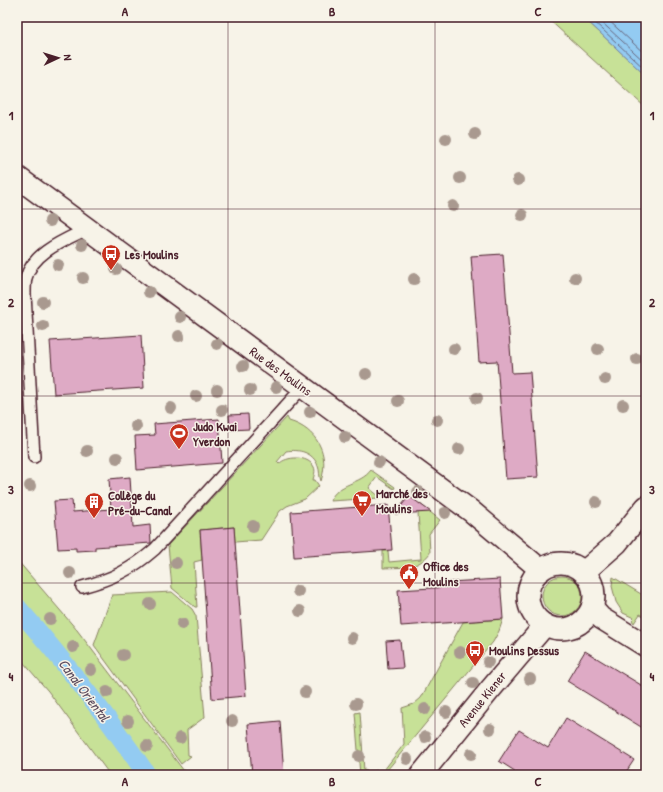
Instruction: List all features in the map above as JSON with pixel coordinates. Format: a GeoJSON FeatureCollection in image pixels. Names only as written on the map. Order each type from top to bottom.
{"type":"FeatureCollection","features":[{"type":"Feature","properties":{"kind":"street","name":"Rue des Moulins"},"geometry":{"type":"LineString","coordinates":[[17,177],[471,511],[541,570]]}},
{"type":"Feature","properties":{"kind":"street"},"geometry":{"type":"LineString","coordinates":[[584,572],[617,543],[646,507]]}},
{"type":"Feature","properties":{"kind":"street"},"geometry":{"type":"LineString","coordinates":[[566,563],[576,566],[584,572],[593,589],[592,608],[586,618],[578,625],[567,628],[555,628],[545,625],[534,613],[528,598],[529,587],[534,578],[541,570],[553,564],[566,563]]}},
{"type":"Feature","properties":{"kind":"street"},"geometry":{"type":"LineString","coordinates":[[592,608],[601,618],[646,646]]}},
{"type":"Feature","properties":{"kind":"street","name":"Avenue Kiener"},"geometry":{"type":"LineString","coordinates":[[421,775],[545,625]]}},
{"type":"Feature","properties":{"kind":"lane"},"geometry":{"type":"LineString","coordinates":[[34,457],[25,294],[26,279],[38,258],[48,250],[87,229]]}},
{"type":"Feature","properties":{"kind":"lane"},"geometry":{"type":"LineString","coordinates":[[82,587],[107,580],[123,573],[135,566],[155,549],[303,387]]}},
{"type":"Feature","properties":{"kind":"green space"},"geometry":{"type":"Polygon","coordinates":[[[546,17],[583,17],[646,76],[646,108],[546,17]]]}},
{"type":"Feature","properties":{"kind":"green space"},"geometry":{"type":"Polygon","coordinates":[[[287,417],[289,421],[307,430],[314,436],[319,444],[324,461],[321,481],[319,468],[316,461],[305,452],[286,451],[277,462],[279,464],[282,461],[292,458],[307,460],[314,467],[315,472],[313,480],[315,480],[319,486],[305,499],[287,506],[280,511],[261,540],[235,542],[234,527],[200,530],[202,560],[194,562],[197,607],[195,607],[172,588],[168,545],[287,417]]]}},
{"type":"Feature","properties":{"kind":"green space"},"geometry":{"type":"Polygon","coordinates":[[[371,470],[395,487],[394,489],[377,477],[369,488],[380,497],[379,498],[330,501],[338,490],[366,475],[371,470]]]}},
{"type":"Feature","properties":{"kind":"green space"},"geometry":{"type":"Polygon","coordinates":[[[419,503],[440,520],[429,534],[430,553],[415,565],[383,568],[383,551],[388,551],[389,562],[421,559],[418,513],[420,512],[419,503]]]}},
{"type":"Feature","properties":{"kind":"green space"},"geometry":{"type":"Polygon","coordinates":[[[17,560],[77,630],[187,775],[110,775],[48,691],[17,655],[17,560]]]}},
{"type":"Feature","properties":{"kind":"green space"},"geometry":{"type":"Polygon","coordinates":[[[566,576],[573,579],[579,585],[582,596],[581,604],[573,613],[566,616],[558,616],[551,613],[543,604],[542,592],[545,585],[554,577],[566,576]]]}},
{"type":"Feature","properties":{"kind":"green space"},"geometry":{"type":"Polygon","coordinates":[[[613,577],[646,597],[646,617],[640,614],[634,623],[632,620],[634,618],[623,613],[616,602],[612,586],[613,577]]]}},
{"type":"Feature","properties":{"kind":"green space"},"geometry":{"type":"Polygon","coordinates":[[[172,592],[192,609],[196,616],[205,717],[187,730],[188,755],[191,756],[181,764],[94,645],[112,595],[172,592]]]}},
{"type":"Feature","properties":{"kind":"green space"},"geometry":{"type":"Polygon","coordinates":[[[503,619],[493,642],[383,775],[360,775],[355,713],[360,712],[364,771],[384,770],[404,744],[402,708],[414,704],[421,698],[463,622],[503,619]]]}},
{"type":"Feature","properties":{"kind":"water"},"geometry":{"type":"Polygon","coordinates":[[[583,17],[646,17],[646,76],[583,17]]]}},
{"type":"Feature","properties":{"kind":"building"},"geometry":{"type":"Polygon","coordinates":[[[503,254],[512,373],[530,372],[538,477],[506,479],[497,361],[479,362],[471,256],[503,254]]]}},
{"type":"Feature","properties":{"kind":"building"},"geometry":{"type":"Polygon","coordinates":[[[141,335],[144,388],[54,394],[50,341],[141,335]]]}},
{"type":"Feature","properties":{"kind":"building"},"geometry":{"type":"Polygon","coordinates":[[[248,414],[249,429],[230,430],[229,415],[248,414]]]}},
{"type":"Feature","properties":{"kind":"building","name":"Judo Kwai Yverdon"},"geometry":{"type":"Polygon","coordinates":[[[219,419],[222,463],[137,470],[135,436],[155,435],[154,424],[219,419]]]}},
{"type":"Feature","properties":{"kind":"building","name":"Collège du Pré-du-Canal"},"geometry":{"type":"Polygon","coordinates":[[[130,477],[133,527],[150,525],[151,543],[95,547],[95,550],[76,551],[76,548],[58,549],[54,501],[72,500],[73,512],[111,509],[109,479],[130,477]]]}},
{"type":"Feature","properties":{"kind":"building"},"geometry":{"type":"Polygon","coordinates":[[[409,496],[431,512],[395,514],[409,496]]]}},
{"type":"Feature","properties":{"kind":"building"},"geometry":{"type":"Polygon","coordinates":[[[388,505],[392,550],[294,557],[291,512],[388,505]]]}},
{"type":"Feature","properties":{"kind":"building"},"geometry":{"type":"Polygon","coordinates":[[[234,527],[246,696],[212,699],[200,530],[234,527]]]}},
{"type":"Feature","properties":{"kind":"building"},"geometry":{"type":"Polygon","coordinates":[[[500,579],[503,619],[401,626],[398,590],[450,587],[449,582],[500,579]]]}},
{"type":"Feature","properties":{"kind":"building"},"geometry":{"type":"Polygon","coordinates":[[[400,640],[403,668],[388,669],[386,641],[400,640]]]}},
{"type":"Feature","properties":{"kind":"building"},"geometry":{"type":"Polygon","coordinates":[[[585,651],[646,688],[646,730],[567,681],[585,651]]]}},
{"type":"Feature","properties":{"kind":"building"},"geometry":{"type":"Polygon","coordinates":[[[566,718],[634,760],[624,775],[521,775],[499,761],[519,730],[548,748],[566,718]]]}},
{"type":"Feature","properties":{"kind":"building"},"geometry":{"type":"Polygon","coordinates":[[[280,721],[284,775],[252,775],[248,724],[280,721]]]}},
{"type":"Feature","properties":{"kind":"waterway","name":"Canal Oriental"},"geometry":{"type":"LineString","coordinates":[[17,607],[85,689],[147,775]]}},
{"type":"Feature","properties":{"kind":"place","name":"Les Moulins"},"geometry":{"type":"Point","coordinates":[111,271]}},
{"type":"Feature","properties":{"kind":"place","name":"Judo Kwai Yverdon"},"geometry":{"type":"Point","coordinates":[179,450]}},
{"type":"Feature","properties":{"kind":"place","name":"Marché des Moulins"},"geometry":{"type":"Point","coordinates":[362,517]}},
{"type":"Feature","properties":{"kind":"place","name":"Collège du Pré-du-Canal"},"geometry":{"type":"Point","coordinates":[94,519]}},
{"type":"Feature","properties":{"kind":"place","name":"Office des Moulins"},"geometry":{"type":"Point","coordinates":[409,590]}},
{"type":"Feature","properties":{"kind":"place","name":"Moulins Dessus"},"geometry":{"type":"Point","coordinates":[475,667]}}]}
